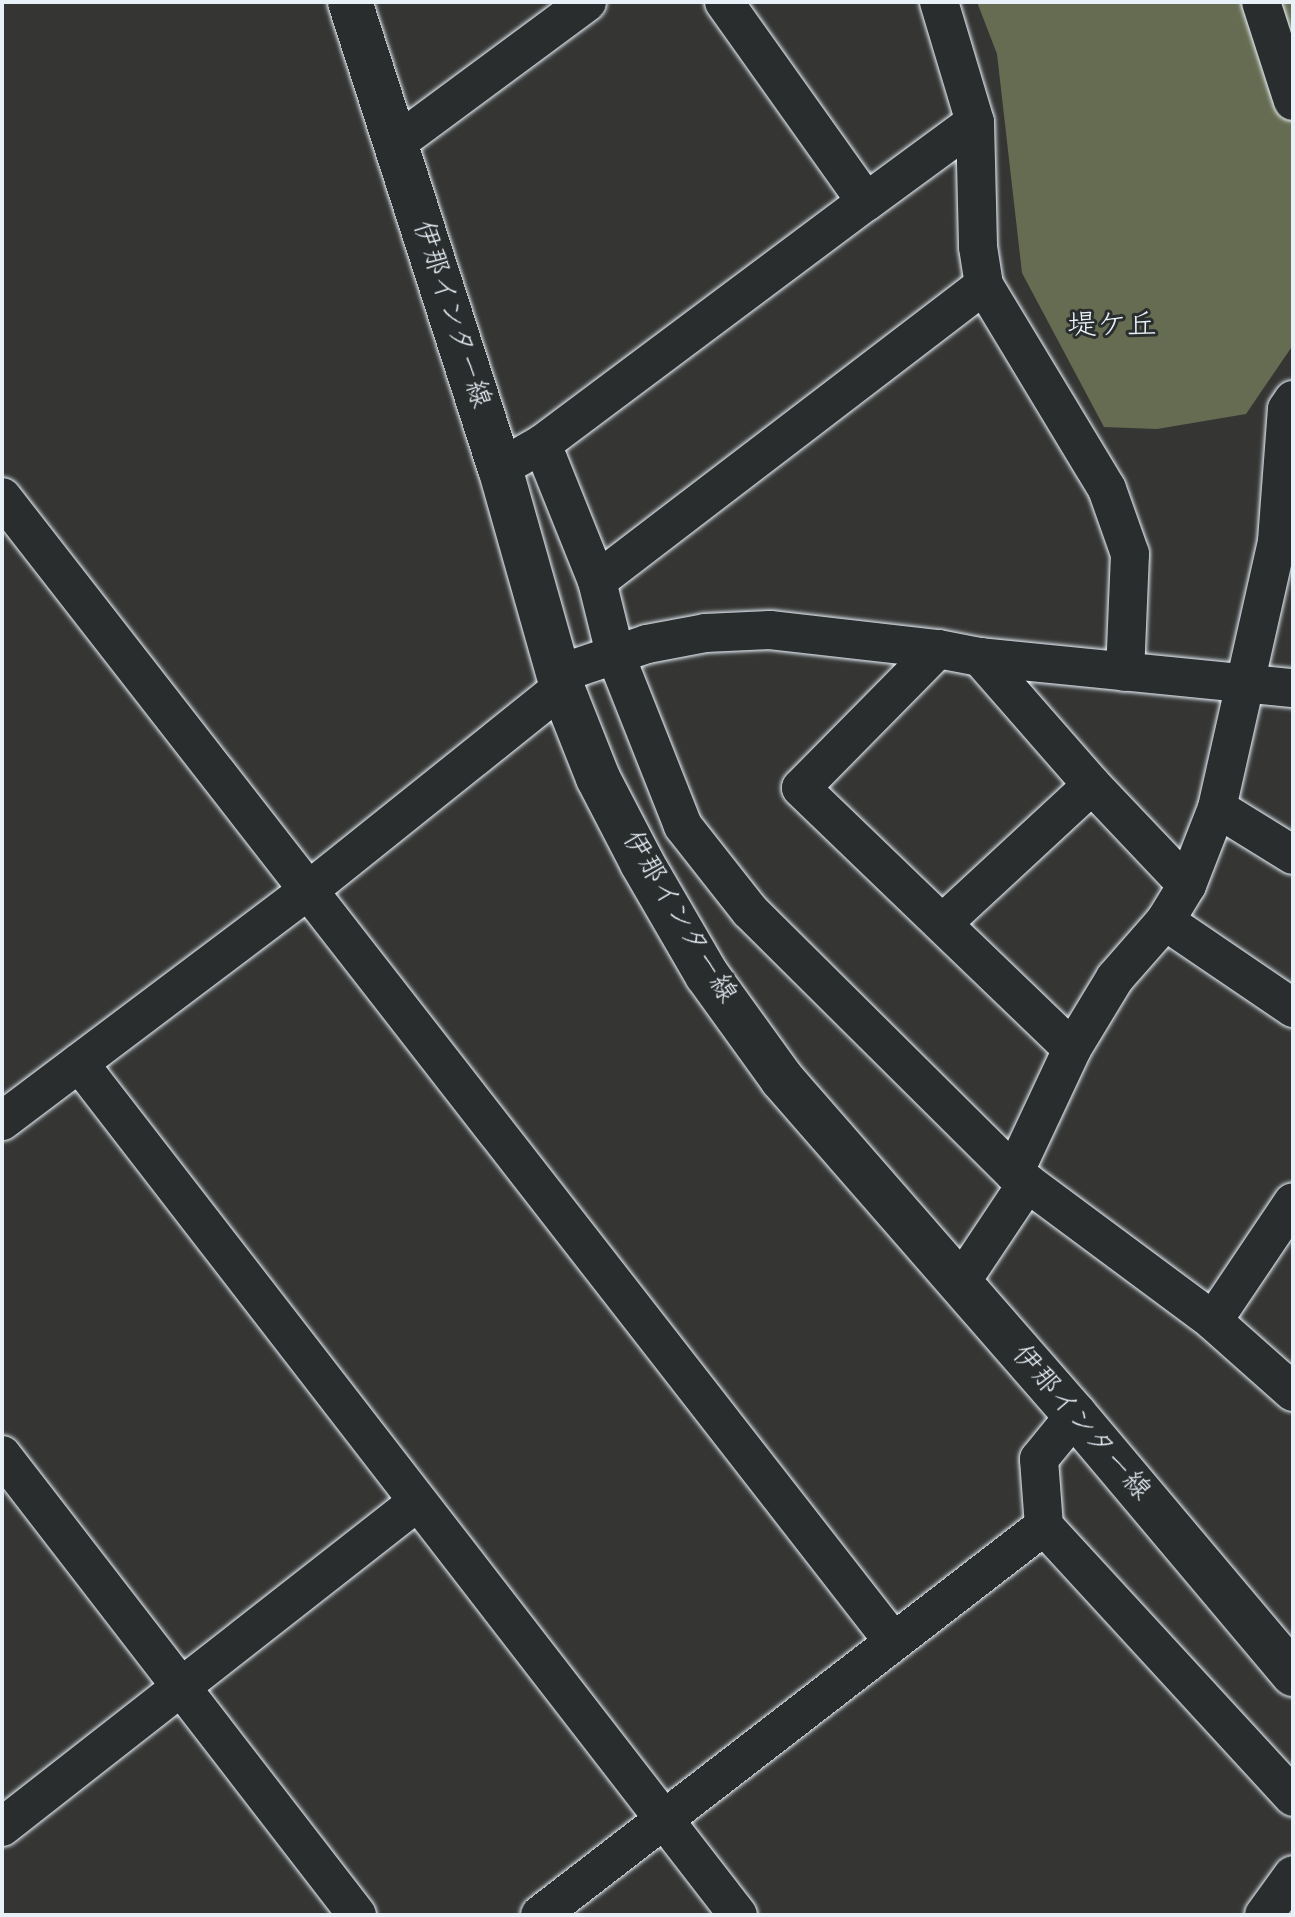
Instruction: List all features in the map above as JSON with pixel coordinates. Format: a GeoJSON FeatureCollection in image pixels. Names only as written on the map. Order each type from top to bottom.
{"type":"FeatureCollection","features":[{"type":"Feature","properties":{"kind":"main road","name":"伊那インター線"},"geometry":{"type":"LineString","coordinates":[[350,2],[500,468],[560,680],[598,778],[642,863],[707,975],[782,1079],[1075,1415],[1293,1674]]}},
{"type":"Feature","properties":{"kind":"street"},"geometry":{"type":"LineString","coordinates":[[394,145],[587,2]]}},
{"type":"Feature","properties":{"kind":"street"},"geometry":{"type":"LineString","coordinates":[[724,2],[866,202]]}},
{"type":"Feature","properties":{"kind":"street"},"geometry":{"type":"LineString","coordinates":[[939,2],[975,122],[978,247],[984,285],[1107,489],[1130,554],[1125,672]]}},
{"type":"Feature","properties":{"kind":"street"},"geometry":{"type":"LineString","coordinates":[[1261,2],[1293,101]]}},
{"type":"Feature","properties":{"kind":"street"},"geometry":{"type":"LineString","coordinates":[[500,468],[542,444],[975,122]]}},
{"type":"Feature","properties":{"kind":"street"},"geometry":{"type":"LineString","coordinates":[[597,581],[984,285]]}},
{"type":"Feature","properties":{"kind":"street"},"geometry":{"type":"LineString","coordinates":[[959,1285],[1020,1178],[1072,1049],[1115,978],[1165,921],[1187,885],[1217,808],[1248,682],[1277,541],[1287,409],[1293,400]]}},
{"type":"Feature","properties":{"kind":"street"},"geometry":{"type":"LineString","coordinates":[[542,444],[597,581],[615,654],[683,826],[750,911],[1020,1178],[1213,1321],[1293,1392]]}},
{"type":"Feature","properties":{"kind":"street"},"geometry":{"type":"LineString","coordinates":[[2,497],[893,1641]]}},
{"type":"Feature","properties":{"kind":"street"},"geometry":{"type":"LineString","coordinates":[[2,1121],[309,890],[560,680],[615,654],[705,633],[770,630],[938,649],[980,657],[1293,688]]}},
{"type":"Feature","properties":{"kind":"street"},"geometry":{"type":"LineString","coordinates":[[938,649],[801,788],[1072,1049]]}},
{"type":"Feature","properties":{"kind":"street"},"geometry":{"type":"LineString","coordinates":[[980,657],[1092,785],[1187,885]]}},
{"type":"Feature","properties":{"kind":"street"},"geometry":{"type":"LineString","coordinates":[[943,923],[1092,785]]}},
{"type":"Feature","properties":{"kind":"street"},"geometry":{"type":"LineString","coordinates":[[1217,808],[1293,855]]}},
{"type":"Feature","properties":{"kind":"street"},"geometry":{"type":"LineString","coordinates":[[1165,921],[1293,1008]]}},
{"type":"Feature","properties":{"kind":"street"},"geometry":{"type":"LineString","coordinates":[[79,1063],[416,1503],[738,1915]]}},
{"type":"Feature","properties":{"kind":"street"},"geometry":{"type":"LineString","coordinates":[[1213,1321],[1293,1202]]}},
{"type":"Feature","properties":{"kind":"street"},"geometry":{"type":"LineString","coordinates":[[1075,1415],[1039,1459],[1044,1526],[1293,1797]]}},
{"type":"Feature","properties":{"kind":"street"},"geometry":{"type":"LineString","coordinates":[[2,1455],[357,1915]]}},
{"type":"Feature","properties":{"kind":"street"},"geometry":{"type":"LineString","coordinates":[[2,1827],[416,1503]]}},
{"type":"Feature","properties":{"kind":"street"},"geometry":{"type":"LineString","coordinates":[[540,1915],[1044,1526]]}},
{"type":"Feature","properties":{"kind":"street"},"geometry":{"type":"LineString","coordinates":[[1264,1915],[1293,1875]]}},
{"type":"Feature","properties":{"kind":"green space"},"geometry":{"type":"Polygon","coordinates":[[[977,2],[1293,2],[1293,345],[1246,414],[1157,429],[1104,427],[1022,273],[997,54],[977,2]]]}},
{"type":"Feature","properties":{"kind":"district","name":"堤ケ丘"},"geometry":{"type":"Point","coordinates":[1112,327]}}]}
